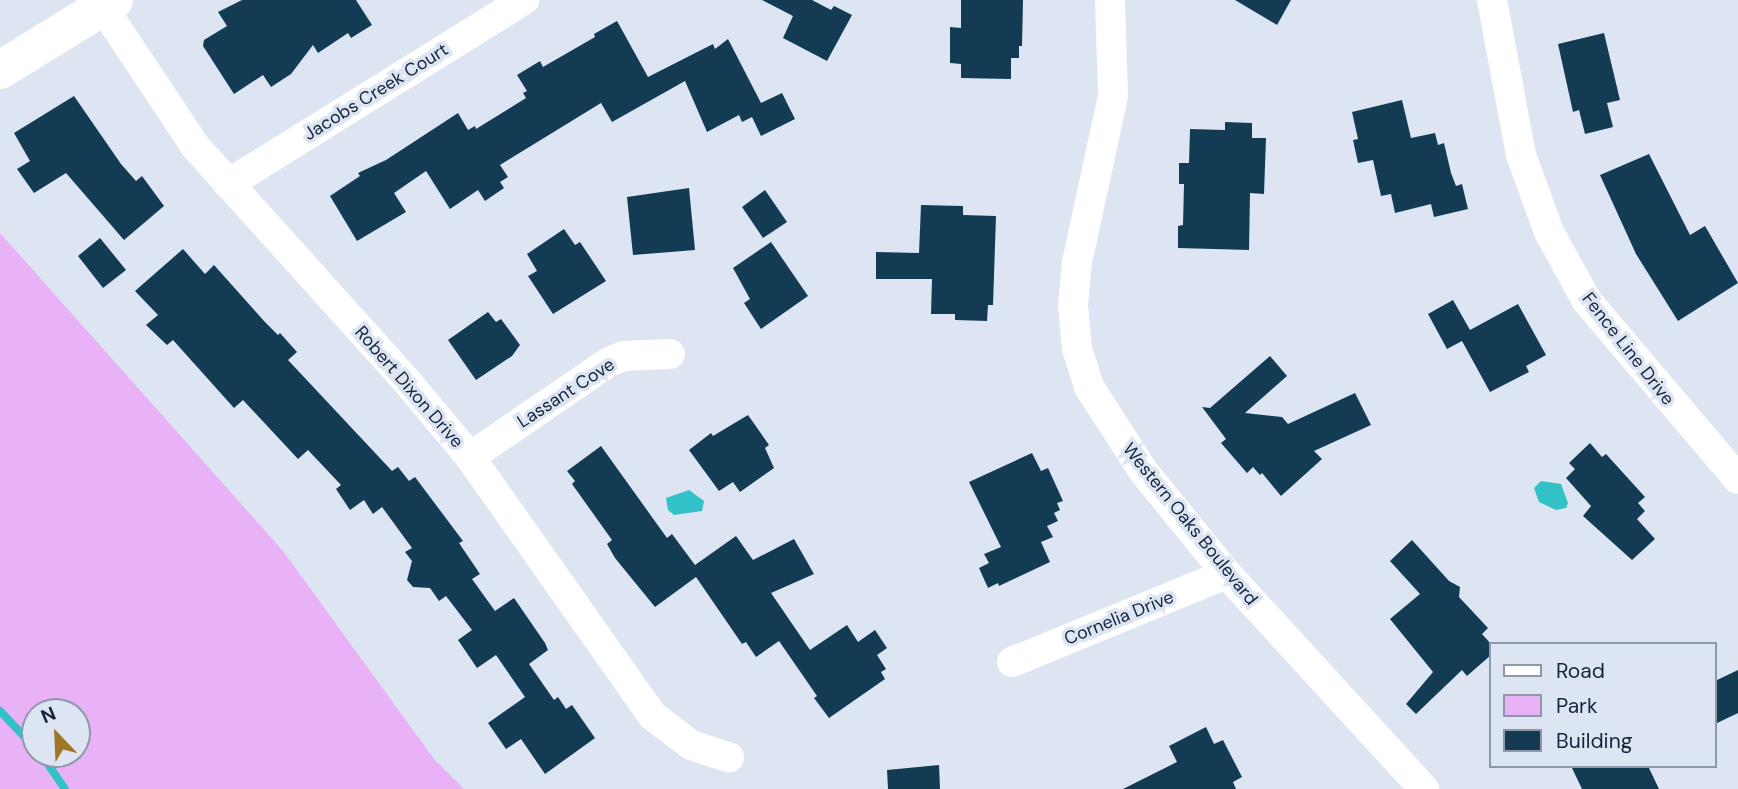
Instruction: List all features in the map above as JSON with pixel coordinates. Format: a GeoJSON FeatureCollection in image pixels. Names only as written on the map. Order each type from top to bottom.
{"type":"FeatureCollection","features":[{"type":"Feature","properties":{"kind":"main road"},"geometry":{"type":"LineString","coordinates":[[0,70],[105,2]]}},
{"type":"Feature","properties":{"kind":"street","name":"Jacobs Creek Court"},"geometry":{"type":"LineString","coordinates":[[228,184],[524,0]]}},
{"type":"Feature","properties":{"kind":"street","name":"Western Oaks Boulevard"},"geometry":{"type":"LineString","coordinates":[[1110,0],[1113,96],[1077,262],[1073,305],[1077,349],[1089,387],[1110,424],[1144,472],[1227,574],[1424,789]]}},
{"type":"Feature","properties":{"kind":"street","name":"Fence Line Drive"},"geometry":{"type":"LineString","coordinates":[[1492,0],[1521,155],[1549,232],[1587,300],[1738,480]]}},
{"type":"Feature","properties":{"kind":"street","name":"Robert Dixon Drive"},"geometry":{"type":"LineString","coordinates":[[105,2],[195,146],[410,384],[470,457],[653,716],[691,745],[729,757]]}},
{"type":"Feature","properties":{"kind":"street","name":"Lassant Cove"},"geometry":{"type":"LineString","coordinates":[[470,457],[609,362],[624,356],[670,354]]}},
{"type":"Feature","properties":{"kind":"street","name":"Cornelia Drive"},"geometry":{"type":"LineString","coordinates":[[1012,662],[1227,574]]}},
{"type":"Feature","properties":{"kind":"green space"},"geometry":{"type":"Polygon","coordinates":[[[0,233],[283,551],[434,759],[464,789],[0,789],[0,233]]]}},
{"type":"Feature","properties":{"kind":"water"},"geometry":{"type":"Polygon","coordinates":[[[1541,481],[1561,484],[1568,503],[1566,508],[1556,510],[1539,502],[1534,488],[1541,481]]]}},
{"type":"Feature","properties":{"kind":"water"},"geometry":{"type":"Polygon","coordinates":[[[689,490],[704,501],[702,511],[674,515],[668,510],[666,498],[689,490]]]}},
{"type":"Feature","properties":{"kind":"building"},"geometry":{"type":"Polygon","coordinates":[[[242,0],[356,0],[372,25],[351,38],[348,33],[318,53],[313,45],[291,74],[271,87],[263,75],[234,94],[203,46],[204,40],[227,26],[218,12],[242,0]]]}},
{"type":"Feature","properties":{"kind":"building"},"geometry":{"type":"Polygon","coordinates":[[[762,0],[812,0],[831,10],[834,6],[852,15],[827,61],[783,38],[793,16],[762,0]]]}},
{"type":"Feature","properties":{"kind":"building"},"geometry":{"type":"Polygon","coordinates":[[[961,0],[1023,0],[1022,46],[1019,46],[1019,58],[1011,58],[1011,79],[961,78],[961,64],[950,63],[950,27],[961,28],[961,0]]]}},
{"type":"Feature","properties":{"kind":"building"},"geometry":{"type":"Polygon","coordinates":[[[1235,0],[1291,0],[1277,25],[1235,0]]]}},
{"type":"Feature","properties":{"kind":"building"},"geometry":{"type":"Polygon","coordinates":[[[617,21],[648,77],[713,44],[715,49],[728,39],[761,103],[782,93],[795,119],[761,136],[752,117],[742,122],[739,115],[707,132],[685,81],[612,122],[601,103],[500,165],[508,177],[500,182],[504,188],[485,201],[478,190],[450,209],[426,171],[394,193],[406,212],[357,241],[330,196],[360,176],[358,173],[386,160],[458,113],[468,130],[475,126],[476,129],[526,98],[523,93],[527,91],[517,75],[540,61],[543,67],[617,21]]]}},
{"type":"Feature","properties":{"kind":"building"},"geometry":{"type":"Polygon","coordinates":[[[1604,33],[1620,100],[1607,103],[1613,127],[1585,134],[1579,110],[1573,112],[1558,44],[1604,33]]]}},
{"type":"Feature","properties":{"kind":"building"},"geometry":{"type":"Polygon","coordinates":[[[74,96],[121,164],[136,181],[142,176],[164,206],[124,240],[66,173],[34,193],[17,169],[30,161],[14,133],[74,96]]]}},
{"type":"Feature","properties":{"kind":"building"},"geometry":{"type":"Polygon","coordinates":[[[1402,100],[1411,138],[1435,133],[1438,145],[1444,143],[1451,173],[1456,186],[1462,184],[1468,209],[1434,217],[1431,204],[1395,213],[1391,194],[1381,196],[1373,160],[1358,163],[1353,140],[1358,139],[1352,112],[1402,100]]]}},
{"type":"Feature","properties":{"kind":"building"},"geometry":{"type":"Polygon","coordinates":[[[1225,122],[1252,123],[1252,138],[1266,138],[1264,194],[1250,193],[1249,250],[1178,248],[1178,226],[1183,225],[1184,184],[1179,184],[1179,163],[1189,163],[1190,129],[1225,130],[1225,122]]]}},
{"type":"Feature","properties":{"kind":"building"},"geometry":{"type":"Polygon","coordinates":[[[1649,154],[1690,235],[1705,226],[1738,283],[1678,321],[1636,254],[1600,175],[1649,154]]]}},
{"type":"Feature","properties":{"kind":"building"},"geometry":{"type":"Polygon","coordinates":[[[689,188],[695,250],[633,255],[627,197],[689,188]]]}},
{"type":"Feature","properties":{"kind":"building"},"geometry":{"type":"Polygon","coordinates":[[[765,190],[787,222],[763,238],[742,207],[765,190]]]}},
{"type":"Feature","properties":{"kind":"building"},"geometry":{"type":"Polygon","coordinates":[[[921,205],[963,206],[963,215],[996,216],[993,305],[988,305],[987,321],[955,320],[955,314],[931,314],[932,279],[876,279],[876,252],[919,253],[921,205]]]}},
{"type":"Feature","properties":{"kind":"building"},"geometry":{"type":"Polygon","coordinates":[[[564,229],[575,245],[580,242],[606,281],[553,314],[528,276],[537,271],[527,254],[564,229]]]}},
{"type":"Feature","properties":{"kind":"building"},"geometry":{"type":"Polygon","coordinates":[[[100,238],[126,270],[103,288],[78,256],[100,238]]]}},
{"type":"Feature","properties":{"kind":"building"},"geometry":{"type":"Polygon","coordinates":[[[771,242],[808,296],[761,329],[744,303],[750,299],[733,268],[771,242]]]}},
{"type":"Feature","properties":{"kind":"building"},"geometry":{"type":"Polygon","coordinates":[[[183,249],[205,274],[214,265],[264,321],[278,335],[280,333],[297,352],[288,360],[392,471],[398,467],[409,481],[415,477],[463,541],[459,543],[480,574],[472,579],[495,611],[514,598],[548,650],[529,664],[554,700],[558,697],[566,709],[572,705],[595,738],[545,774],[521,739],[506,749],[488,723],[525,697],[496,655],[477,668],[458,640],[472,630],[446,596],[439,601],[430,588],[413,587],[407,580],[412,561],[405,552],[412,548],[382,507],[373,514],[364,500],[350,510],[336,489],[341,485],[308,450],[298,459],[243,400],[234,408],[173,340],[167,345],[146,325],[158,315],[135,291],[183,249]]]}},
{"type":"Feature","properties":{"kind":"building"},"geometry":{"type":"Polygon","coordinates":[[[1453,300],[1470,330],[1518,304],[1546,355],[1526,366],[1529,372],[1490,392],[1462,341],[1447,349],[1428,314],[1453,300]]]}},
{"type":"Feature","properties":{"kind":"building"},"geometry":{"type":"Polygon","coordinates":[[[488,312],[496,322],[501,319],[520,345],[512,356],[476,380],[448,340],[488,312]]]}},
{"type":"Feature","properties":{"kind":"building"},"geometry":{"type":"Polygon","coordinates":[[[1270,356],[1287,376],[1245,413],[1282,417],[1288,424],[1355,393],[1371,425],[1314,451],[1322,459],[1281,496],[1262,473],[1260,475],[1253,467],[1247,473],[1221,443],[1226,439],[1202,407],[1210,408],[1270,356]]]}},
{"type":"Feature","properties":{"kind":"building"},"geometry":{"type":"Polygon","coordinates":[[[748,415],[769,445],[765,448],[774,468],[740,492],[733,482],[719,491],[689,450],[711,433],[713,436],[748,415]]]}},
{"type":"Feature","properties":{"kind":"building"},"geometry":{"type":"Polygon","coordinates":[[[1590,443],[1602,457],[1606,454],[1645,497],[1638,503],[1645,511],[1637,519],[1655,539],[1632,560],[1583,516],[1591,506],[1566,478],[1575,469],[1569,463],[1590,443]]]}},
{"type":"Feature","properties":{"kind":"building"},"geometry":{"type":"Polygon","coordinates":[[[601,446],[667,538],[672,534],[695,565],[736,536],[753,560],[794,539],[814,574],[771,593],[810,650],[847,625],[858,642],[875,630],[887,648],[877,655],[886,669],[881,672],[885,679],[829,718],[779,641],[756,657],[746,642],[742,644],[696,577],[655,607],[615,558],[607,544],[612,540],[572,484],[575,481],[567,471],[601,446]]]}},
{"type":"Feature","properties":{"kind":"building"},"geometry":{"type":"Polygon","coordinates":[[[1032,453],[1041,471],[1048,468],[1063,501],[1057,503],[1060,510],[1054,513],[1058,521],[1047,526],[1053,537],[1041,542],[1050,562],[999,586],[998,583],[988,588],[979,568],[989,563],[984,554],[1001,547],[969,482],[1032,453]]]}},
{"type":"Feature","properties":{"kind":"building"},"geometry":{"type":"Polygon","coordinates":[[[1412,540],[1449,581],[1460,587],[1459,597],[1488,628],[1482,634],[1490,643],[1490,656],[1467,676],[1462,670],[1416,714],[1406,704],[1433,672],[1390,619],[1420,594],[1390,561],[1412,540]]]}},
{"type":"Feature","properties":{"kind":"building"},"geometry":{"type":"Polygon","coordinates":[[[1738,670],[1738,713],[1717,723],[1717,680],[1738,670]]]}},
{"type":"Feature","properties":{"kind":"building"},"geometry":{"type":"Polygon","coordinates":[[[1206,727],[1214,744],[1223,740],[1242,777],[1233,782],[1236,789],[1123,789],[1177,762],[1169,746],[1206,727]]]}},
{"type":"Feature","properties":{"kind":"building"},"geometry":{"type":"Polygon","coordinates":[[[939,765],[940,789],[888,789],[887,770],[939,765]]]}},
{"type":"Feature","properties":{"kind":"building"},"geometry":{"type":"Polygon","coordinates":[[[1572,768],[1649,768],[1659,789],[1582,789],[1572,768]]]}},
{"type":"Feature","properties":{"kind":"waterway"},"geometry":{"type":"LineString","coordinates":[[0,711],[21,733]]}},
{"type":"Feature","properties":{"kind":"waterway"},"geometry":{"type":"LineString","coordinates":[[51,768],[65,789]]}}]}
